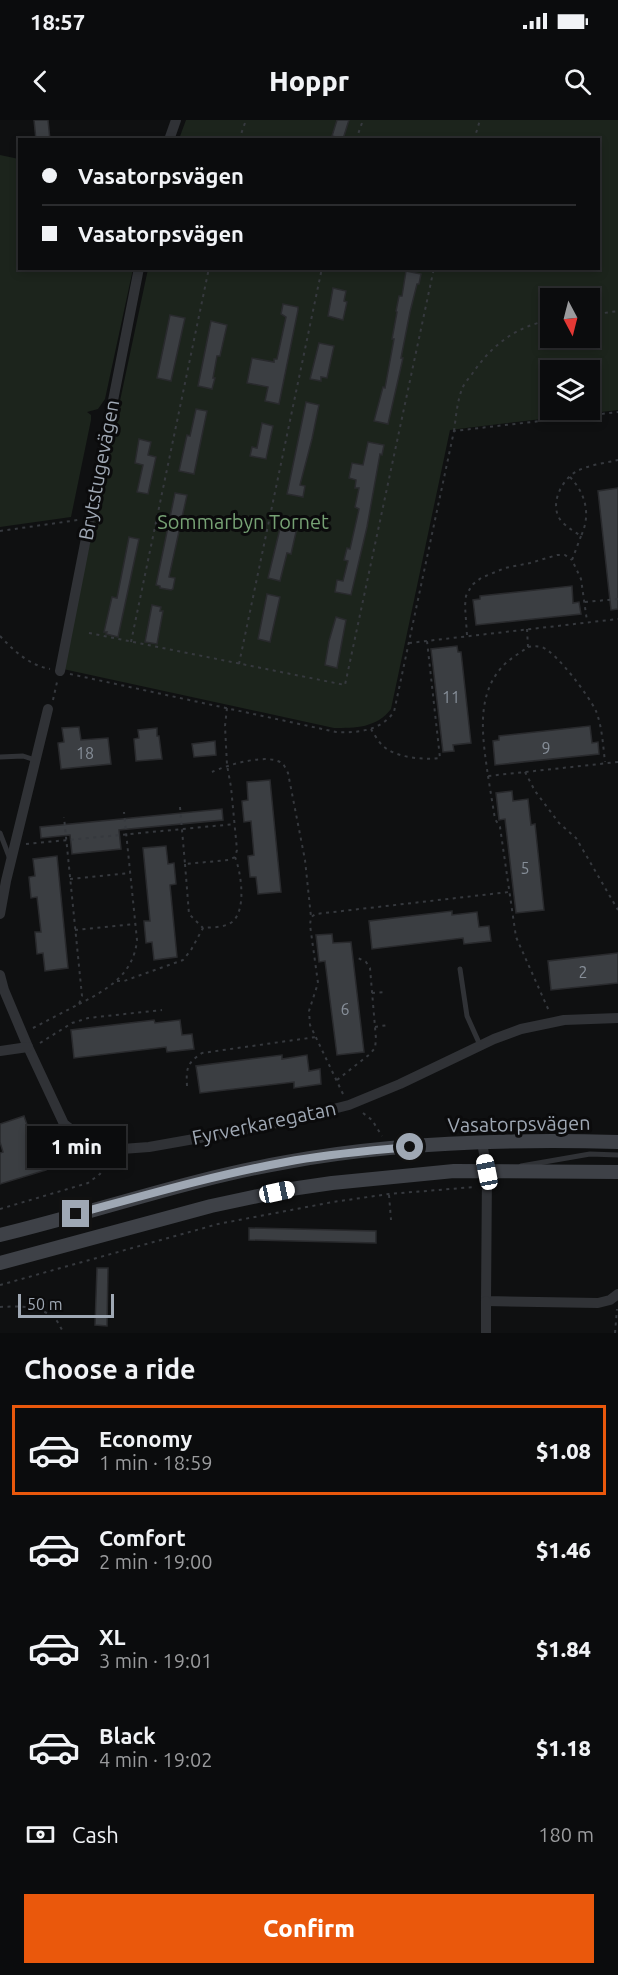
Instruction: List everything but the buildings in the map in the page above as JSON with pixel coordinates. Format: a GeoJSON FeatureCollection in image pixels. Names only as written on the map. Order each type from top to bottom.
{"type":"FeatureCollection","features":[{"type":"Feature","properties":{"kind":"main road","name":"Vasatorpsvägen"},"geometry":{"type":"LineString","coordinates":[[3,1235],[186,1184],[287,1162],[410,1147],[482,1142],[618,1142]]}},
{"type":"Feature","properties":{"kind":"main road"},"geometry":{"type":"LineString","coordinates":[[4,1260],[211,1206],[291,1189],[454,1171],[618,1172]]}},
{"type":"Feature","properties":{"kind":"street"},"geometry":{"type":"LineString","coordinates":[[170,138],[176,120]]}},
{"type":"Feature","properties":{"kind":"street","name":"Brytstugevägen"},"geometry":{"type":"LineString","coordinates":[[60,671],[139,270]]}},
{"type":"Feature","properties":{"kind":"street"},"geometry":{"type":"LineString","coordinates":[[0,914],[3,880],[11,861],[48,709]]}},
{"type":"Feature","properties":{"kind":"street","name":"Fyrverkaregatan"},"geometry":{"type":"LineString","coordinates":[[0,975],[3,990],[52,1103],[64,1124],[82,1138],[112,1148],[149,1147],[228,1133],[349,1105],[522,1029],[554,1022],[618,1018]]}},
{"type":"Feature","properties":{"kind":"street"},"geometry":{"type":"LineString","coordinates":[[0,1051],[29,1048]]}},
{"type":"Feature","properties":{"kind":"street"},"geometry":{"type":"LineString","coordinates":[[482,1142],[487,1172],[486,1333]]}},
{"type":"Feature","properties":{"kind":"street"},"geometry":{"type":"LineString","coordinates":[[486,1301],[598,1303],[610,1300],[618,1294]]}},
{"type":"Feature","properties":{"kind":"lane"},"geometry":{"type":"LineString","coordinates":[[0,757],[22,756],[35,760]]}},
{"type":"Feature","properties":{"kind":"lane"},"geometry":{"type":"LineString","coordinates":[[0,833],[11,861]]}},
{"type":"Feature","properties":{"kind":"lane"},"geometry":{"type":"LineString","coordinates":[[460,969],[467,1016],[480,1046]]}},
{"type":"Feature","properties":{"kind":"lane"},"geometry":{"type":"LineString","coordinates":[[592,1142],[618,1148]]}},
{"type":"Feature","properties":{"kind":"lane"},"geometry":{"type":"LineString","coordinates":[[487,1172],[590,1154],[618,1155]]}},
{"type":"Feature","properties":{"kind":"path"},"geometry":{"type":"LineString","coordinates":[[240,138],[246,120]]}},
{"type":"Feature","properties":{"kind":"path"},"geometry":{"type":"LineString","coordinates":[[358,138],[363,120]]}},
{"type":"Feature","properties":{"kind":"path"},"geometry":{"type":"LineString","coordinates":[[475,138],[480,120]]}},
{"type":"Feature","properties":{"kind":"path"},"geometry":{"type":"LineString","coordinates":[[131,642],[208,270]]}},
{"type":"Feature","properties":{"kind":"path"},"geometry":{"type":"LineString","coordinates":[[238,664],[322,270]]}},
{"type":"Feature","properties":{"kind":"path"},"geometry":{"type":"LineString","coordinates":[[89,633],[345,685],[434,270]]}},
{"type":"Feature","properties":{"kind":"path"},"geometry":{"type":"LineString","coordinates":[[600,314],[618,311]]}},
{"type":"Feature","properties":{"kind":"path"},"geometry":{"type":"LineString","coordinates":[[0,636],[13,650],[46,669],[336,732],[370,729],[384,723],[394,712],[462,387],[494,346],[509,336],[540,322]]}},
{"type":"Feature","properties":{"kind":"path"},"geometry":{"type":"LineString","coordinates":[[454,431],[618,412]]}},
{"type":"Feature","properties":{"kind":"path"},"geometry":{"type":"LineString","coordinates":[[581,536],[560,521],[557,494],[570,477],[578,471],[618,460]]}},
{"type":"Feature","properties":{"kind":"path"},"geometry":{"type":"LineString","coordinates":[[570,477],[583,494],[586,520],[586,527],[572,560]]}},
{"type":"Feature","properties":{"kind":"path"},"geometry":{"type":"LineString","coordinates":[[0,531],[90,518]]}},
{"type":"Feature","properties":{"kind":"path"},"geometry":{"type":"LineString","coordinates":[[467,636],[465,606],[466,596],[472,585],[481,578],[505,568],[557,555],[565,555],[572,560],[581,579],[587,622]]}},
{"type":"Feature","properties":{"kind":"path"},"geometry":{"type":"LineString","coordinates":[[584,602],[618,599]]}},
{"type":"Feature","properties":{"kind":"path"},"geometry":{"type":"LineString","coordinates":[[409,643],[618,619]]}},
{"type":"Feature","properties":{"kind":"path"},"geometry":{"type":"LineString","coordinates":[[527,629],[528,647]]}},
{"type":"Feature","properties":{"kind":"path"},"geometry":{"type":"LineString","coordinates":[[370,729],[384,747],[403,755],[425,760],[440,758],[427,641]]}},
{"type":"Feature","properties":{"kind":"path"},"geometry":{"type":"LineString","coordinates":[[554,1022],[516,937],[500,827],[495,819],[482,740],[486,700],[492,682],[502,666],[528,647],[539,646],[546,649],[573,677],[597,713],[605,763]]}},
{"type":"Feature","properties":{"kind":"path"},"geometry":{"type":"LineString","coordinates":[[48,709],[60,671]]}},
{"type":"Feature","properties":{"kind":"path"},"geometry":{"type":"LineString","coordinates":[[180,807],[189,914],[203,928],[219,927],[232,922],[239,912],[241,900],[227,765],[227,708]]}},
{"type":"Feature","properties":{"kind":"path"},"geometry":{"type":"LineString","coordinates":[[212,772],[227,765],[264,759],[275,760],[284,765],[288,772],[305,860],[310,925],[318,983],[309,1011],[310,1025],[349,1105]]}},
{"type":"Feature","properties":{"kind":"path"},"geometry":{"type":"LineString","coordinates":[[488,776],[618,762]]}},
{"type":"Feature","properties":{"kind":"path"},"geometry":{"type":"LineString","coordinates":[[525,772],[534,791],[559,823],[576,838],[618,910]]}},
{"type":"Feature","properties":{"kind":"path"},"geometry":{"type":"LineString","coordinates":[[22,1033],[104,992],[117,981],[131,963],[136,951],[135,924],[124,812]]}},
{"type":"Feature","properties":{"kind":"path"},"geometry":{"type":"LineString","coordinates":[[64,817],[82,996],[79,1004]]}},
{"type":"Feature","properties":{"kind":"path"},"geometry":{"type":"LineString","coordinates":[[15,843],[30,844],[235,825]]}},
{"type":"Feature","properties":{"kind":"path"},"geometry":{"type":"LineString","coordinates":[[185,864],[229,860],[235,857]]}},
{"type":"Feature","properties":{"kind":"path"},"geometry":{"type":"LineString","coordinates":[[70,879],[130,873]]}},
{"type":"Feature","properties":{"kind":"path"},"geometry":{"type":"LineString","coordinates":[[311,917],[316,914],[509,892]]}},
{"type":"Feature","properties":{"kind":"path"},"geometry":{"type":"LineString","coordinates":[[75,930],[135,924]]}},
{"type":"Feature","properties":{"kind":"path"},"geometry":{"type":"LineString","coordinates":[[117,981],[124,981],[183,960],[203,928]]}},
{"type":"Feature","properties":{"kind":"path"},"geometry":{"type":"LineString","coordinates":[[337,1080],[375,1048],[370,968],[366,962],[358,958]]}},
{"type":"Feature","properties":{"kind":"path"},"geometry":{"type":"LineString","coordinates":[[372,993],[385,992]]}},
{"type":"Feature","properties":{"kind":"path"},"geometry":{"type":"LineString","coordinates":[[29,1048],[72,1023],[88,1018],[162,1010]]}},
{"type":"Feature","properties":{"kind":"path"},"geometry":{"type":"LineString","coordinates":[[375,1027],[387,1025]]}},
{"type":"Feature","properties":{"kind":"path"},"geometry":{"type":"LineString","coordinates":[[187,1086],[186,1070],[192,1060],[202,1053],[316,1037]]}},
{"type":"Feature","properties":{"kind":"path"},"geometry":{"type":"LineString","coordinates":[[0,1209],[88,1183],[103,1169],[112,1148]]}},
{"type":"Feature","properties":{"kind":"path"},"geometry":{"type":"LineString","coordinates":[[0,1285],[218,1224],[333,1202],[389,1194],[474,1187]]}},
{"type":"Feature","properties":{"kind":"path"},"geometry":{"type":"LineString","coordinates":[[615,1333],[618,1304]]}},
{"type":"Feature","properties":{"kind":"path"},"geometry":{"type":"LineString","coordinates":[[0,1307],[21,1306],[38,1309],[57,1321],[64,1333]]}},
{"type":"Feature","properties":{"kind":"green space","name":"Sommarbyn Tornet"},"geometry":{"type":"Polygon","coordinates":[[[186,120],[618,120],[618,410],[600,412],[600,360],[540,360],[540,419],[450,430],[391,709],[379,720],[365,726],[334,728],[63,669],[148,270],[600,270],[600,138],[179,138],[186,120]]]}},
{"type":"Feature","properties":{"kind":"green space"},"geometry":{"type":"Polygon","coordinates":[[[0,155],[18,159],[18,270],[133,270],[105,399],[98,409],[87,412],[91,415],[91,420],[71,517],[0,527],[0,155]]]}},
{"type":"Feature","properties":{"kind":"route"},"geometry":{"type":"LineString","coordinates":[[76,1214],[186,1184],[273,1164],[328,1155],[410,1147]]}}]}
